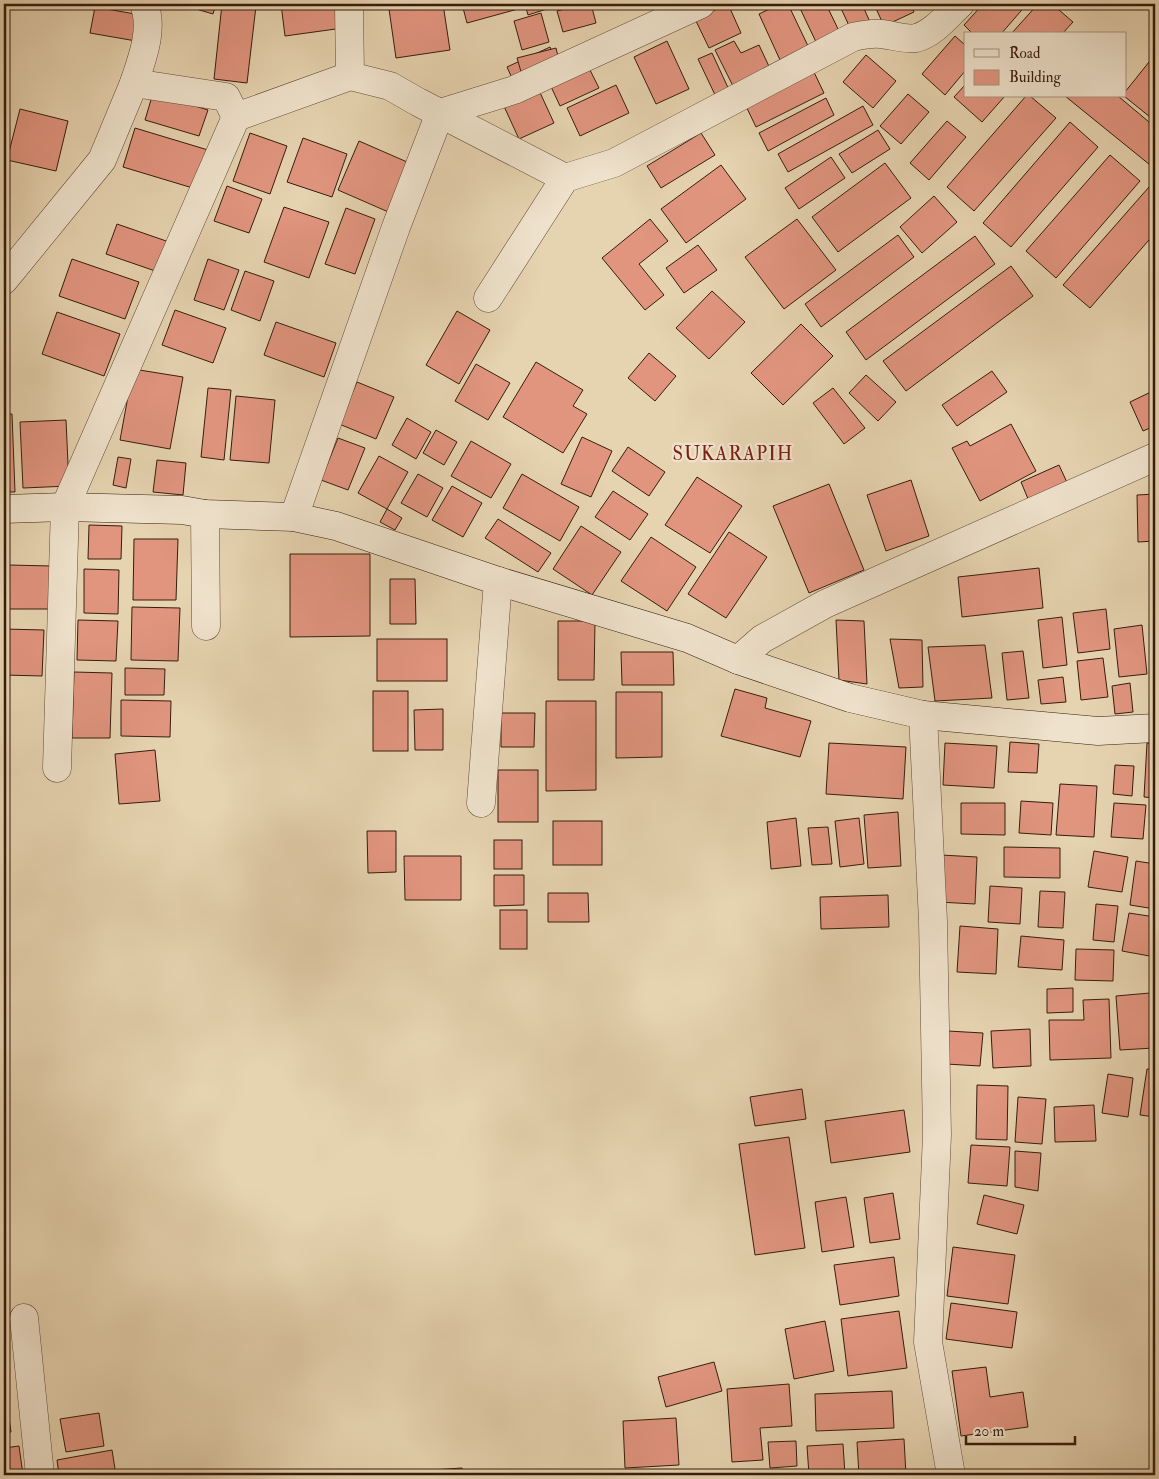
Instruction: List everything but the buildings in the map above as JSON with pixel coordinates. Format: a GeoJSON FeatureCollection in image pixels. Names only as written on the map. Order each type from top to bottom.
{"type":"FeatureCollection","features":[{"type":"Feature","properties":{"kind":"street"},"geometry":{"type":"LineString","coordinates":[[4,280],[102,160],[134,83],[146,44],[148,12],[144,4]]}},
{"type":"Feature","properties":{"kind":"street"},"geometry":{"type":"LineString","coordinates":[[349,4],[350,76]]}},
{"type":"Feature","properties":{"kind":"street"},"geometry":{"type":"LineString","coordinates":[[440,113],[514,90],[701,4]]}},
{"type":"Feature","properties":{"kind":"street"},"geometry":{"type":"LineString","coordinates":[[488,298],[565,178],[614,163],[853,37],[864,34],[880,34],[897,38],[917,38],[931,31],[960,4]]}},
{"type":"Feature","properties":{"kind":"street"},"geometry":{"type":"LineString","coordinates":[[57,768],[65,508],[236,117],[350,76],[390,86],[565,178]]}},
{"type":"Feature","properties":{"kind":"street"},"geometry":{"type":"LineString","coordinates":[[134,83],[226,97],[236,117]]}},
{"type":"Feature","properties":{"kind":"street"},"geometry":{"type":"LineString","coordinates":[[294,517],[396,227],[440,113]]}},
{"type":"Feature","properties":{"kind":"street"},"geometry":{"type":"LineString","coordinates":[[738,660],[762,639],[825,604],[1155,457]]}},
{"type":"Feature","properties":{"kind":"street"},"geometry":{"type":"LineString","coordinates":[[4,509],[182,510],[205,514],[294,517],[336,526],[498,580],[687,638],[738,660],[850,698],[923,716],[1098,731],[1155,728]]}},
{"type":"Feature","properties":{"kind":"street"},"geometry":{"type":"LineString","coordinates":[[205,514],[206,626]]}},
{"type":"Feature","properties":{"kind":"street"},"geometry":{"type":"LineString","coordinates":[[481,803],[498,580]]}},
{"type":"Feature","properties":{"kind":"street"},"geometry":{"type":"LineString","coordinates":[[923,716],[933,921],[937,1135],[928,1342],[951,1475]]}},
{"type":"Feature","properties":{"kind":"street"},"geometry":{"type":"LineString","coordinates":[[24,1318],[40,1475]]}},
{"type":"Feature","properties":{"kind":"district","name":"SUKARAPIH"},"geometry":{"type":"Point","coordinates":[733,454]}}]}
